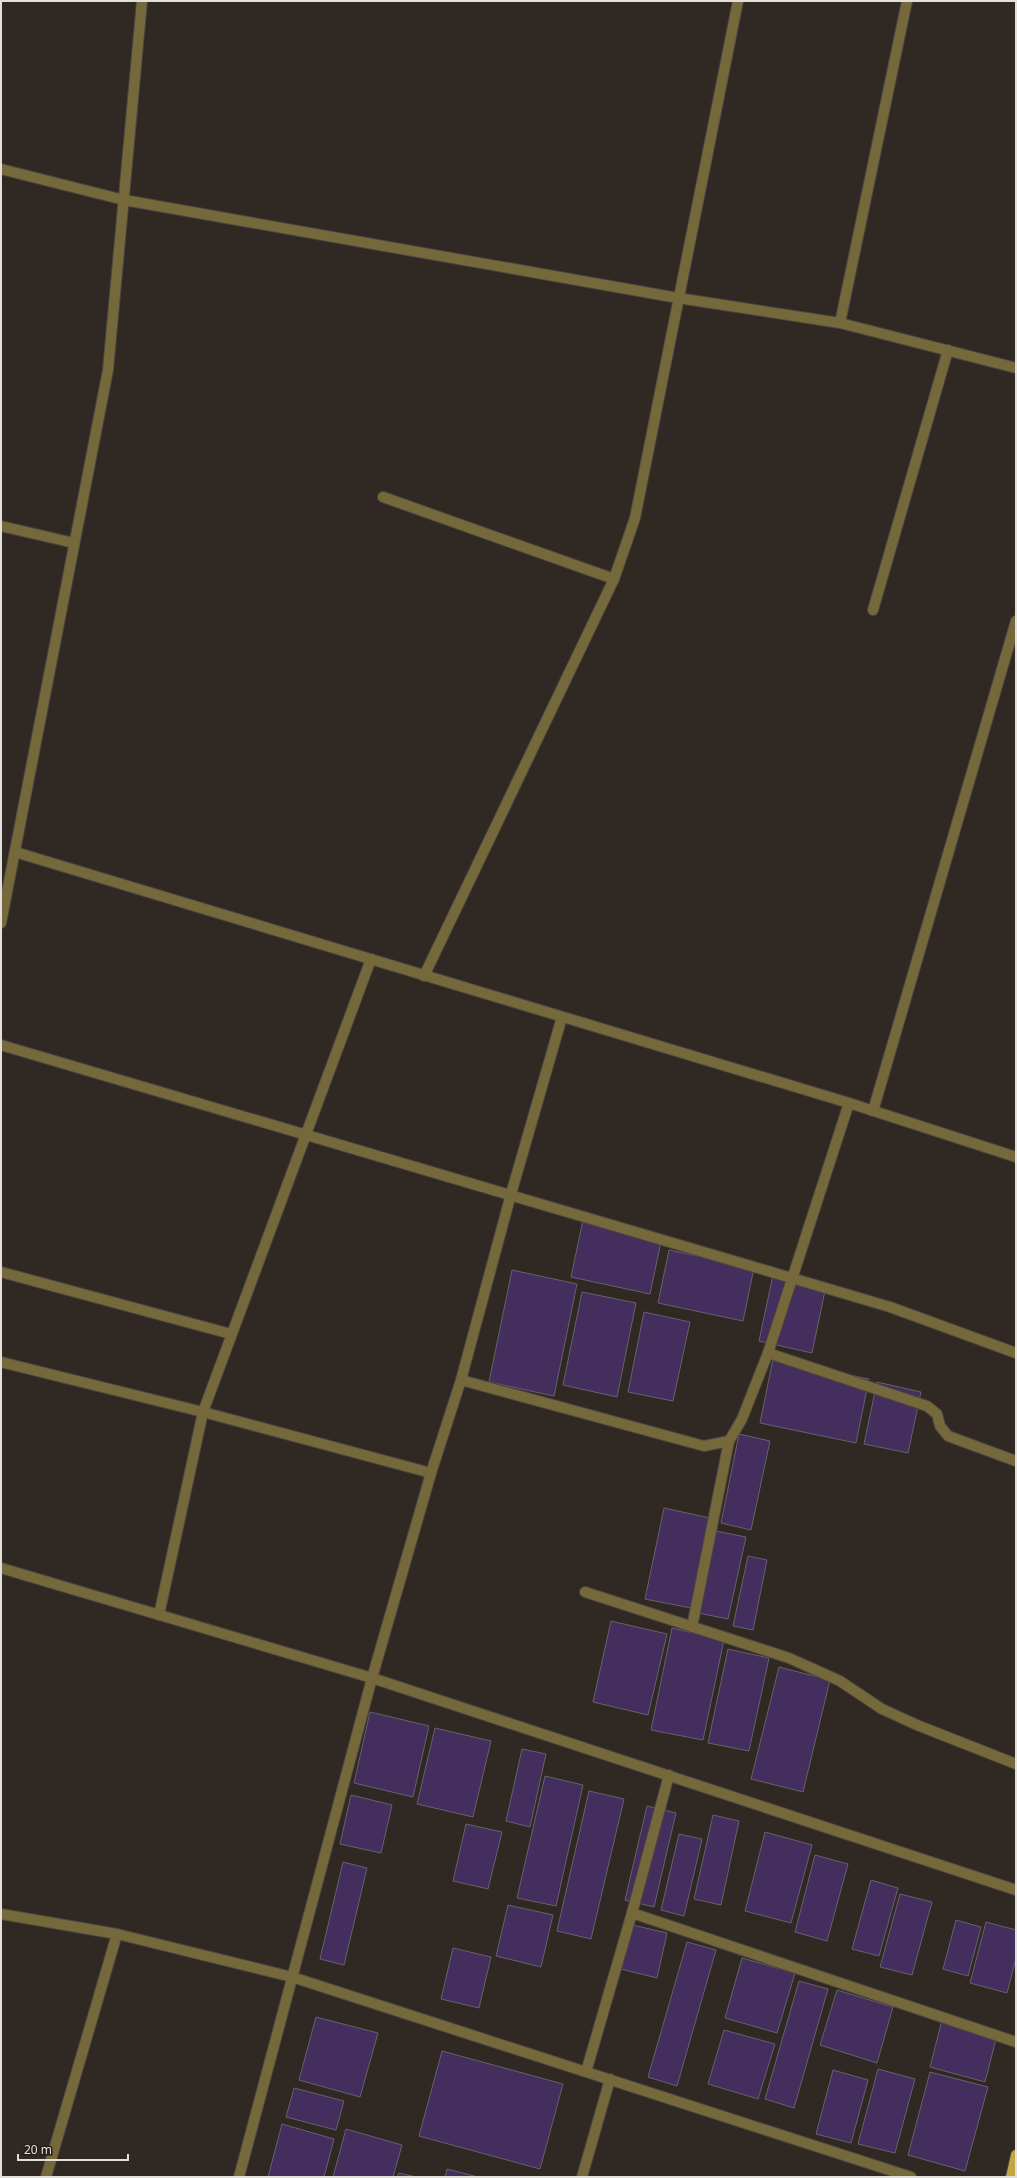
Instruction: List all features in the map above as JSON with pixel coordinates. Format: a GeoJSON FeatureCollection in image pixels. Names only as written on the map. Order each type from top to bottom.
{"type":"FeatureCollection","features":[{"type":"Feature","properties":{"kind":"main road"},"geometry":{"type":"LineString","coordinates":[[1011,2177],[1016,2155]]}},
{"type":"Feature","properties":{"kind":"street"},"geometry":{"type":"LineString","coordinates":[[1,923],[4,890],[15,852],[108,370],[142,1]]}},
{"type":"Feature","properties":{"kind":"street"},"geometry":{"type":"LineString","coordinates":[[424,976],[614,579],[635,518],[738,1]]}},
{"type":"Feature","properties":{"kind":"street"},"geometry":{"type":"LineString","coordinates":[[840,322],[906,1]]}},
{"type":"Feature","properties":{"kind":"street"},"geometry":{"type":"LineString","coordinates":[[1,169],[124,200],[678,298],[840,322],[1016,368]]}},
{"type":"Feature","properties":{"kind":"street"},"geometry":{"type":"LineString","coordinates":[[874,610],[948,350]]}},
{"type":"Feature","properties":{"kind":"street"},"geometry":{"type":"LineString","coordinates":[[383,497],[614,579]]}},
{"type":"Feature","properties":{"kind":"street"},"geometry":{"type":"LineString","coordinates":[[1,526],[74,543]]}},
{"type":"Feature","properties":{"kind":"street"},"geometry":{"type":"LineString","coordinates":[[873,1111],[1016,621]]}},
{"type":"Feature","properties":{"kind":"street"},"geometry":{"type":"LineString","coordinates":[[15,852],[849,1103],[1016,1157]]}},
{"type":"Feature","properties":{"kind":"street"},"geometry":{"type":"LineString","coordinates":[[159,1615],[203,1412],[371,959]]}},
{"type":"Feature","properties":{"kind":"street"},"geometry":{"type":"LineString","coordinates":[[239,2177],[372,1678],[431,1473],[461,1380],[511,1194],[562,1017]]}},
{"type":"Feature","properties":{"kind":"street"},"geometry":{"type":"LineString","coordinates":[[1,1045],[511,1194],[890,1307],[1016,1353]]}},
{"type":"Feature","properties":{"kind":"street"},"geometry":{"type":"LineString","coordinates":[[692,1627],[729,1441],[742,1419],[768,1353],[791,1277],[849,1103]]}},
{"type":"Feature","properties":{"kind":"street"},"geometry":{"type":"LineString","coordinates":[[1,1272],[231,1334]]}},
{"type":"Feature","properties":{"kind":"street"},"geometry":{"type":"LineString","coordinates":[[768,1353],[927,1406],[937,1414],[940,1426],[948,1436],[1016,1461]]}},
{"type":"Feature","properties":{"kind":"street"},"geometry":{"type":"LineString","coordinates":[[1,1362],[203,1412],[431,1473]]}},
{"type":"Feature","properties":{"kind":"street"},"geometry":{"type":"LineString","coordinates":[[461,1380],[704,1446],[729,1441]]}},
{"type":"Feature","properties":{"kind":"street"},"geometry":{"type":"LineString","coordinates":[[1,1568],[372,1678],[1016,1890]]}},
{"type":"Feature","properties":{"kind":"street"},"geometry":{"type":"LineString","coordinates":[[586,1592],[789,1658],[840,1681],[882,1709],[903,1719],[983,1753],[1016,1764]]}},
{"type":"Feature","properties":{"kind":"street"},"geometry":{"type":"LineString","coordinates":[[586,2072],[632,1913],[669,1775]]}},
{"type":"Feature","properties":{"kind":"street"},"geometry":{"type":"LineString","coordinates":[[632,1913],[1016,2042]]}},
{"type":"Feature","properties":{"kind":"street"},"geometry":{"type":"LineString","coordinates":[[1,1914],[118,1934],[292,1977],[911,2177]]}},
{"type":"Feature","properties":{"kind":"street"},"geometry":{"type":"LineString","coordinates":[[46,2177],[118,1934]]}},
{"type":"Feature","properties":{"kind":"street"},"geometry":{"type":"LineString","coordinates":[[582,2177],[610,2079]]}},
{"type":"Feature","properties":{"kind":"building"},"geometry":{"type":"Polygon","coordinates":[[[583,1220],[662,1237],[650,1294],[571,1277],[583,1220]]]}},
{"type":"Feature","properties":{"kind":"building"},"geometry":{"type":"Polygon","coordinates":[[[669,1250],[754,1268],[743,1321],[658,1303],[669,1250]]]}},
{"type":"Feature","properties":{"kind":"building"},"geometry":{"type":"Polygon","coordinates":[[[512,1270],[577,1284],[554,1396],[489,1382],[512,1270]]]}},
{"type":"Feature","properties":{"kind":"building"},"geometry":{"type":"Polygon","coordinates":[[[773,1275],[826,1286],[812,1353],[759,1341],[773,1275]]]}},
{"type":"Feature","properties":{"kind":"building"},"geometry":{"type":"Polygon","coordinates":[[[582,1292],[636,1303],[617,1397],[563,1385],[582,1292]]]}},
{"type":"Feature","properties":{"kind":"building"},"geometry":{"type":"Polygon","coordinates":[[[644,1312],[690,1322],[673,1401],[628,1392],[644,1312]]]}},
{"type":"Feature","properties":{"kind":"building"},"geometry":{"type":"Polygon","coordinates":[[[773,1359],[869,1379],[856,1443],[760,1423],[773,1359]]]}},
{"type":"Feature","properties":{"kind":"building"},"geometry":{"type":"Polygon","coordinates":[[[877,1382],[921,1392],[908,1453],[864,1444],[877,1382]]]}},
{"type":"Feature","properties":{"kind":"building"},"geometry":{"type":"Polygon","coordinates":[[[739,1434],[770,1441],[751,1530],[721,1523],[739,1434]]]}},
{"type":"Feature","properties":{"kind":"building"},"geometry":{"type":"Polygon","coordinates":[[[664,1508],[710,1518],[691,1608],[645,1599],[664,1508]]]}},
{"type":"Feature","properties":{"kind":"building"},"geometry":{"type":"Polygon","coordinates":[[[716,1531],[746,1537],[728,1619],[698,1613],[716,1531]]]}},
{"type":"Feature","properties":{"kind":"building"},"geometry":{"type":"Polygon","coordinates":[[[748,1556],[767,1560],[753,1630],[733,1626],[748,1556]]]}},
{"type":"Feature","properties":{"kind":"building"},"geometry":{"type":"Polygon","coordinates":[[[611,1621],[667,1634],[648,1715],[593,1702],[611,1621]]]}},
{"type":"Feature","properties":{"kind":"building"},"geometry":{"type":"Polygon","coordinates":[[[672,1628],[724,1640],[703,1740],[651,1730],[672,1628]]]}},
{"type":"Feature","properties":{"kind":"building"},"geometry":{"type":"Polygon","coordinates":[[[728,1649],[769,1658],[749,1751],[708,1743],[728,1649]]]}},
{"type":"Feature","properties":{"kind":"building"},"geometry":{"type":"Polygon","coordinates":[[[779,1667],[830,1680],[803,1792],[751,1779],[779,1667]]]}},
{"type":"Feature","properties":{"kind":"building"},"geometry":{"type":"Polygon","coordinates":[[[370,1712],[429,1726],[413,1797],[354,1783],[370,1712]]]}},
{"type":"Feature","properties":{"kind":"building"},"geometry":{"type":"Polygon","coordinates":[[[435,1728],[491,1741],[473,1817],[417,1804],[435,1728]]]}},
{"type":"Feature","properties":{"kind":"building"},"geometry":{"type":"Polygon","coordinates":[[[522,1749],[546,1754],[530,1827],[506,1821],[522,1749]]]}},
{"type":"Feature","properties":{"kind":"building"},"geometry":{"type":"Polygon","coordinates":[[[545,1776],[583,1785],[556,1906],[517,1898],[545,1776]]]}},
{"type":"Feature","properties":{"kind":"building"},"geometry":{"type":"Polygon","coordinates":[[[589,1791],[624,1799],[591,1939],[557,1931],[589,1791]]]}},
{"type":"Feature","properties":{"kind":"building"},"geometry":{"type":"Polygon","coordinates":[[[351,1795],[392,1805],[381,1853],[340,1844],[351,1795]]]}},
{"type":"Feature","properties":{"kind":"building"},"geometry":{"type":"Polygon","coordinates":[[[647,1806],[676,1813],[654,1907],[625,1900],[647,1806]]]}},
{"type":"Feature","properties":{"kind":"building"},"geometry":{"type":"Polygon","coordinates":[[[713,1815],[739,1821],[721,1905],[694,1899],[713,1815]]]}},
{"type":"Feature","properties":{"kind":"building"},"geometry":{"type":"Polygon","coordinates":[[[466,1824],[502,1832],[488,1889],[453,1881],[466,1824]]]}},
{"type":"Feature","properties":{"kind":"building"},"geometry":{"type":"Polygon","coordinates":[[[765,1832],[812,1845],[791,1923],[745,1911],[765,1832]]]}},
{"type":"Feature","properties":{"kind":"building"},"geometry":{"type":"Polygon","coordinates":[[[679,1834],[702,1839],[684,1916],[661,1910],[679,1834]]]}},
{"type":"Feature","properties":{"kind":"building"},"geometry":{"type":"Polygon","coordinates":[[[815,1855],[848,1864],[827,1941],[795,1932],[815,1855]]]}},
{"type":"Feature","properties":{"kind":"building"},"geometry":{"type":"Polygon","coordinates":[[[343,1862],[367,1868],[344,1965],[320,1959],[343,1862]]]}},
{"type":"Feature","properties":{"kind":"building"},"geometry":{"type":"Polygon","coordinates":[[[871,1880],[898,1888],[879,1956],[852,1949],[871,1880]]]}},
{"type":"Feature","properties":{"kind":"building"},"geometry":{"type":"Polygon","coordinates":[[[900,1894],[932,1902],[912,1975],[880,1967],[900,1894]]]}},
{"type":"Feature","properties":{"kind":"building"},"geometry":{"type":"Polygon","coordinates":[[[508,1905],[553,1915],[541,1967],[496,1956],[508,1905]]]}},
{"type":"Feature","properties":{"kind":"building"},"geometry":{"type":"Polygon","coordinates":[[[956,1920],[981,1927],[968,1976],[943,1969],[956,1920]]]}},
{"type":"Feature","properties":{"kind":"building"},"geometry":{"type":"Polygon","coordinates":[[[986,1922],[1016,1930],[1016,1958],[1007,1993],[970,1983],[986,1922]]]}},
{"type":"Feature","properties":{"kind":"building"},"geometry":{"type":"Polygon","coordinates":[[[624,1923],[667,1933],[657,1978],[613,1967],[624,1923]]]}},
{"type":"Feature","properties":{"kind":"building"},"geometry":{"type":"Polygon","coordinates":[[[687,1942],[716,1950],[677,2086],[648,2077],[687,1942]]]}},
{"type":"Feature","properties":{"kind":"building"},"geometry":{"type":"Polygon","coordinates":[[[453,1948],[491,1957],[479,2008],[441,1999],[453,1948]]]}},
{"type":"Feature","properties":{"kind":"building"},"geometry":{"type":"Polygon","coordinates":[[[742,1958],[795,1973],[777,2033],[725,2018],[742,1958]]]}},
{"type":"Feature","properties":{"kind":"building"},"geometry":{"type":"Polygon","coordinates":[[[799,1981],[828,1989],[794,2108],[765,2099],[799,1981]]]}},
{"type":"Feature","properties":{"kind":"building"},"geometry":{"type":"Polygon","coordinates":[[[837,1990],[893,2007],[877,2063],[820,2045],[837,1990]]]}},
{"type":"Feature","properties":{"kind":"building"},"geometry":{"type":"Polygon","coordinates":[[[316,2017],[378,2033],[360,2097],[299,2080],[316,2017]]]}},
{"type":"Feature","properties":{"kind":"building"},"geometry":{"type":"Polygon","coordinates":[[[942,2020],[997,2035],[985,2082],[930,2067],[942,2020]]]}},
{"type":"Feature","properties":{"kind":"building"},"geometry":{"type":"Polygon","coordinates":[[[724,2030],[775,2044],[758,2099],[708,2084],[724,2030]]]}},
{"type":"Feature","properties":{"kind":"building"},"geometry":{"type":"Polygon","coordinates":[[[442,2051],[563,2084],[540,2169],[419,2136],[442,2051]]]}},
{"type":"Feature","properties":{"kind":"building"},"geometry":{"type":"Polygon","coordinates":[[[878,2069],[915,2079],[895,2153],[858,2144],[878,2069]]]}},
{"type":"Feature","properties":{"kind":"building"},"geometry":{"type":"Polygon","coordinates":[[[833,2070],[868,2080],[851,2143],[816,2134],[833,2070]]]}},
{"type":"Feature","properties":{"kind":"building"},"geometry":{"type":"Polygon","coordinates":[[[930,2072],[988,2087],[965,2171],[908,2155],[930,2072]]]}},
{"type":"Feature","properties":{"kind":"building"},"geometry":{"type":"Polygon","coordinates":[[[294,2088],[344,2101],[336,2130],[286,2117],[294,2088]]]}},
{"type":"Feature","properties":{"kind":"building"},"geometry":{"type":"Polygon","coordinates":[[[282,2124],[334,2139],[324,2177],[268,2177],[282,2124]]]}},
{"type":"Feature","properties":{"kind":"building"},"geometry":{"type":"Polygon","coordinates":[[[346,2129],[402,2145],[393,2177],[333,2177],[346,2129]]]}},
{"type":"Feature","properties":{"kind":"building"},"geometry":{"type":"Polygon","coordinates":[[[447,2169],[478,2177],[445,2177],[447,2169]]]}},
{"type":"Feature","properties":{"kind":"building"},"geometry":{"type":"Polygon","coordinates":[[[399,2173],[416,2177],[397,2177],[399,2173]]]}}]}
